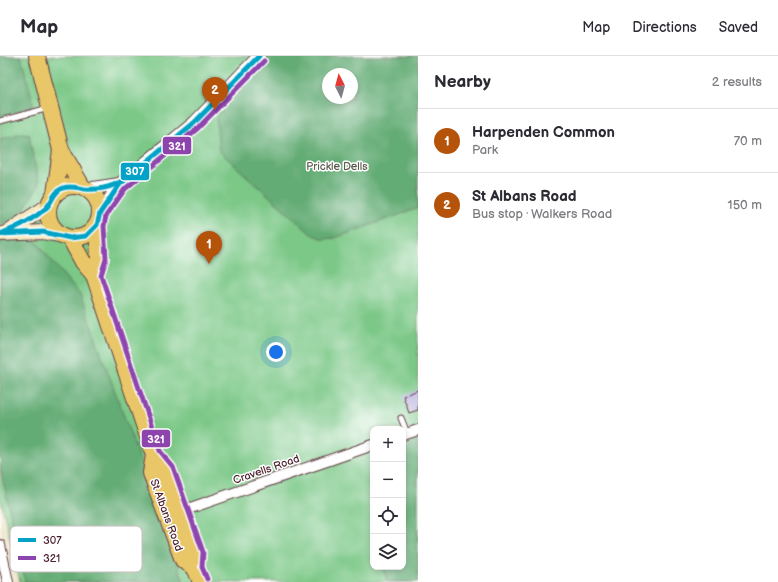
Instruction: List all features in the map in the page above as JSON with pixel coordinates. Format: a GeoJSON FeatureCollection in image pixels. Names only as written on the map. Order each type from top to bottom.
{"type":"FeatureCollection","features":[{"type":"Feature","properties":{"kind":"main road","name":"St Albans Road"},"geometry":{"type":"LineString","coordinates":[[37,56],[61,150],[85,188],[96,199],[99,258],[94,275]]}},
{"type":"Feature","properties":{"kind":"main road","name":"St Albans Road"},"geometry":{"type":"LineString","coordinates":[[61,150],[51,200],[49,222],[54,230],[65,237],[94,275],[154,455],[166,469],[196,554],[198,575]]}},
{"type":"Feature","properties":{"kind":"main road"},"geometry":{"type":"LineString","coordinates":[[3,233],[51,200],[68,186],[85,188]]}},
{"type":"Feature","properties":{"kind":"main road"},"geometry":{"type":"LineString","coordinates":[[3,233],[43,232],[65,237],[86,236],[98,219]]}},
{"type":"Feature","properties":{"kind":"main road","name":"St Albans Road"},"geometry":{"type":"LineString","coordinates":[[154,455],[152,473],[167,518],[183,560],[198,575]]}},
{"type":"Feature","properties":{"kind":"street"},"geometry":{"type":"LineString","coordinates":[[98,219],[120,184],[194,123],[259,56]]}},
{"type":"Feature","properties":{"kind":"street"},"geometry":{"type":"LineString","coordinates":[[85,188],[120,184]]}},
{"type":"Feature","properties":{"kind":"street"},"geometry":{"type":"LineString","coordinates":[[406,434],[418,430]]}},
{"type":"Feature","properties":{"kind":"street","name":"Cravells Road"},"geometry":{"type":"LineString","coordinates":[[167,518],[181,511],[370,446]]}},
{"type":"Feature","properties":{"kind":"street"},"geometry":{"type":"LineString","coordinates":[[0,545],[8,582]]}},
{"type":"Feature","properties":{"kind":"lane"},"geometry":{"type":"LineString","coordinates":[[0,121],[50,108]]}},
{"type":"Feature","properties":{"kind":"lane"},"geometry":{"type":"LineString","coordinates":[[401,418],[403,426]]}},
{"type":"Feature","properties":{"kind":"green space"},"geometry":{"type":"Polygon","coordinates":[[[0,56],[418,56],[418,582],[20,582],[18,572],[142,572],[142,526],[10,526],[10,540],[0,497],[0,56]]]}},
{"type":"Feature","properties":{"kind":"green space"},"geometry":{"type":"Polygon","coordinates":[[[0,56],[21,56],[34,106],[0,116],[0,56]]]}},
{"type":"Feature","properties":{"kind":"green space","name":"Prickle Dells"},"geometry":{"type":"Polygon","coordinates":[[[271,56],[418,56],[418,208],[335,238],[323,239],[311,234],[219,151],[216,117],[271,56]]]}},
{"type":"Feature","properties":{"kind":"green space"},"geometry":{"type":"Polygon","coordinates":[[[22,133],[29,134],[39,185],[18,218],[0,224],[0,139],[22,133]]]}},
{"type":"Feature","properties":{"kind":"green space"},"geometry":{"type":"Polygon","coordinates":[[[20,237],[35,240],[80,295],[184,582],[25,582],[23,572],[142,572],[142,526],[13,526],[0,466],[0,242],[20,237]]]}},
{"type":"Feature","properties":{"kind":"green space"},"geometry":{"type":"Polygon","coordinates":[[[418,440],[418,582],[387,582],[385,570],[406,570],[406,451],[413,441],[418,440]]]}},
{"type":"Feature","properties":{"kind":"building"},"geometry":{"type":"Polygon","coordinates":[[[418,390],[418,410],[409,413],[403,396],[418,390]]]}},
{"type":"Feature","properties":{"kind":"transit line","name":"307"},"geometry":{"type":"LineString","coordinates":[[0,234],[43,232],[70,238],[86,236],[97,225],[100,213],[120,184],[194,123],[259,56]]}},
{"type":"Feature","properties":{"kind":"transit line","name":"321"},"geometry":{"type":"LineString","coordinates":[[207,579],[202,567],[203,552],[173,467],[160,451],[101,275],[106,259],[104,226],[106,216],[125,189],[198,128],[264,61]]}},
{"type":"Feature","properties":{"kind":"transit line","name":"307"},"geometry":{"type":"LineString","coordinates":[[0,234],[36,216],[48,206],[55,194],[60,189],[66,187],[100,189],[120,182],[138,170]]}},
{"type":"Feature","properties":{"kind":"place","name":"St Albans Road"},"geometry":{"type":"Point","coordinates":[215,110]}},
{"type":"Feature","properties":{"kind":"place","name":"Harpenden Common"},"geometry":{"type":"Point","coordinates":[209,264]}}]}
